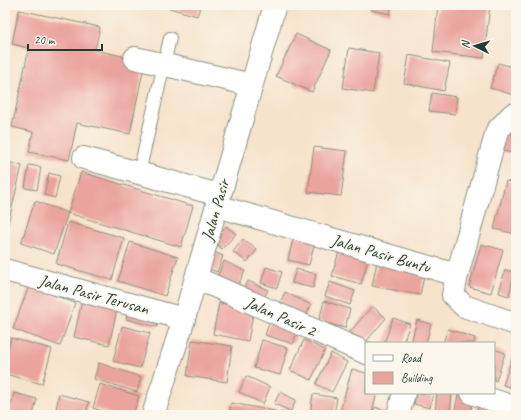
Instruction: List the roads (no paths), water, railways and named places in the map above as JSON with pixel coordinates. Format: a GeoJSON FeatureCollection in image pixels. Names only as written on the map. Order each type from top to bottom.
{"type":"FeatureCollection","features":[{"type":"Feature","properties":{"kind":"street","name":"Jalan Pasir"},"geometry":{"type":"LineString","coordinates":[[153,415],[184,319],[275,5]]}},
{"type":"Feature","properties":{"kind":"street"},"geometry":{"type":"LineString","coordinates":[[135,58],[252,85]]}},
{"type":"Feature","properties":{"kind":"street"},"geometry":{"type":"LineString","coordinates":[[516,116],[512,115],[497,131],[457,275],[453,295],[464,306],[516,324]]}},
{"type":"Feature","properties":{"kind":"street","name":"Jalan Pasir Buntu"},"geometry":{"type":"LineString","coordinates":[[84,158],[457,275]]}},
{"type":"Feature","properties":{"kind":"street","name":"Jalan Pasir Terusan"},"geometry":{"type":"LineString","coordinates":[[5,270],[184,319]]}},
{"type":"Feature","properties":{"kind":"street","name":"Jalan Pasir 2"},"geometry":{"type":"LineString","coordinates":[[196,278],[365,353]]}},
{"type":"Feature","properties":{"kind":"street"},"geometry":{"type":"LineString","coordinates":[[398,415],[404,394]]}},
{"type":"Feature","properties":{"kind":"street"},"geometry":{"type":"LineString","coordinates":[[475,394],[516,408]]}},
{"type":"Feature","properties":{"kind":"lane"},"geometry":{"type":"LineString","coordinates":[[139,174],[170,38]]}}]}
